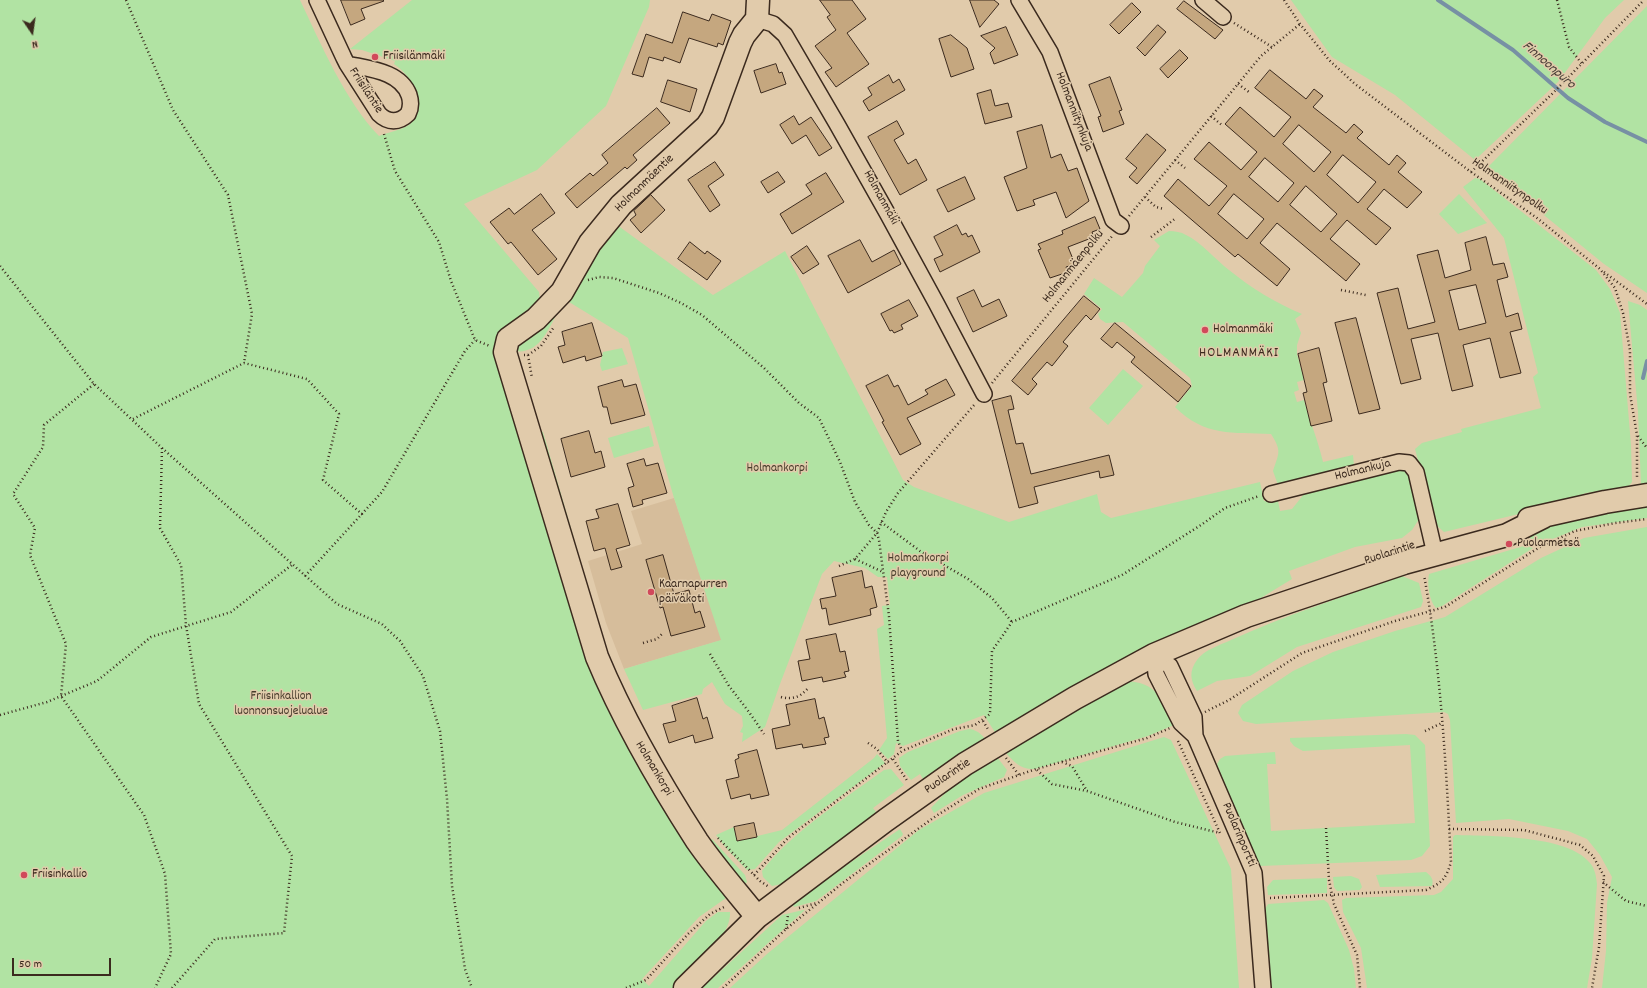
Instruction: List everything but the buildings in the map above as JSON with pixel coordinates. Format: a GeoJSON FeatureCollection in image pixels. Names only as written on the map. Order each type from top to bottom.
{"type":"FeatureCollection","features":[{"type":"Feature","properties":{"kind":"main road","name":"Holmanmäentie"},"geometry":{"type":"LineString","coordinates":[[505,352],[508,339],[536,319],[562,292],[590,243],[621,205],[710,121],[719,102],[742,39],[757,10]]}},
{"type":"Feature","properties":{"kind":"main road","name":"Holmankorpi"},"geometry":{"type":"LineString","coordinates":[[505,352],[594,650],[613,696],[632,734],[698,842],[757,917]]}},
{"type":"Feature","properties":{"kind":"main road","name":"Puolarintie"},"geometry":{"type":"LineString","coordinates":[[685,988],[757,917],[784,905],[886,820],[965,764],[1075,698],[1154,655],[1246,616],[1302,583],[1430,555],[1494,526],[1642,496]]}},
{"type":"Feature","properties":{"kind":"street","name":"Friisiläntie"},"geometry":{"type":"LineString","coordinates":[[317,0],[347,64]]}},
{"type":"Feature","properties":{"kind":"street","name":"Holmanniitynkuja"},"geometry":{"type":"LineString","coordinates":[[1019,0],[1050,52],[1113,220],[1121,226]]}},
{"type":"Feature","properties":{"kind":"street"},"geometry":{"type":"LineString","coordinates":[[1203,0],[1223,17]]}},
{"type":"Feature","properties":{"kind":"street","name":"Holmanmäki"},"geometry":{"type":"LineString","coordinates":[[757,10],[785,35],[842,131],[913,257],[984,394]]}},
{"type":"Feature","properties":{"kind":"street","name":"Holmankuja"},"geometry":{"type":"LineString","coordinates":[[1271,494],[1399,462],[1409,463],[1416,472],[1430,555]]}},
{"type":"Feature","properties":{"kind":"street","name":"Puolarinportti"},"geometry":{"type":"LineString","coordinates":[[1154,655],[1156,674],[1182,723],[1195,736],[1254,873],[1262,988]]}},
{"type":"Feature","properties":{"kind":"path"},"geometry":{"type":"LineString","coordinates":[[126,0],[174,110],[228,195],[252,314],[244,363]]}},
{"type":"Feature","properties":{"kind":"path","name":"Holmanniitynpolku"},"geometry":{"type":"LineString","coordinates":[[1284,0],[1300,24],[1329,60],[1355,84],[1471,172],[1537,218],[1600,269],[1615,288],[1623,313],[1630,350],[1630,394],[1637,435],[1642,496]]}},
{"type":"Feature","properties":{"kind":"path"},"geometry":{"type":"LineString","coordinates":[[1557,0],[1569,47],[1582,64]]}},
{"type":"Feature","properties":{"kind":"path"},"geometry":{"type":"LineString","coordinates":[[1471,172],[1553,93],[1644,0]]}},
{"type":"Feature","properties":{"kind":"path"},"geometry":{"type":"LineString","coordinates":[[1223,17],[1272,47]]}},
{"type":"Feature","properties":{"kind":"path","name":"Holmanmäenpolku"},"geometry":{"type":"LineString","coordinates":[[877,533],[881,522],[898,493],[984,394],[1211,116],[1261,56],[1300,24]]}},
{"type":"Feature","properties":{"kind":"path"},"geometry":{"type":"LineString","coordinates":[[1238,84],[1249,92]]}},
{"type":"Feature","properties":{"kind":"path"},"geometry":{"type":"LineString","coordinates":[[1211,116],[1223,126]]}},
{"type":"Feature","properties":{"kind":"path"},"geometry":{"type":"LineString","coordinates":[[305,576],[363,515],[382,492],[465,351],[475,340],[451,281],[439,242],[395,170],[386,135]]}},
{"type":"Feature","properties":{"kind":"path"},"geometry":{"type":"LineString","coordinates":[[1175,160],[1185,168]]}},
{"type":"Feature","properties":{"kind":"path"},"geometry":{"type":"LineString","coordinates":[[1145,198],[1156,207],[1164,209]]}},
{"type":"Feature","properties":{"kind":"path"},"geometry":{"type":"LineString","coordinates":[[1151,237],[1176,218]]}},
{"type":"Feature","properties":{"kind":"path"},"geometry":{"type":"LineString","coordinates":[[0,266],[94,384],[133,419],[162,448],[337,604],[382,624],[400,641],[424,676],[440,730],[447,799],[452,886],[466,969],[472,988]]}},
{"type":"Feature","properties":{"kind":"path"},"geometry":{"type":"LineString","coordinates":[[1600,269],[1647,304]]}},
{"type":"Feature","properties":{"kind":"path"},"geometry":{"type":"LineString","coordinates":[[587,281],[599,276],[613,278],[659,293],[702,315],[764,368],[799,403],[818,418],[840,462],[855,502],[869,525],[877,533],[889,616],[898,741],[902,750]]}},
{"type":"Feature","properties":{"kind":"path"},"geometry":{"type":"LineString","coordinates":[[1341,290],[1366,295]]}},
{"type":"Feature","properties":{"kind":"path"},"geometry":{"type":"LineString","coordinates":[[505,352],[528,356],[534,385]]}},
{"type":"Feature","properties":{"kind":"path"},"geometry":{"type":"LineString","coordinates":[[133,419],[244,363],[308,379],[339,414],[323,480],[363,515]]}},
{"type":"Feature","properties":{"kind":"path"},"geometry":{"type":"LineString","coordinates":[[94,384],[44,425],[43,447],[13,494],[35,528],[30,555],[66,644],[61,696],[144,814],[166,874],[171,954],[155,988]]}},
{"type":"Feature","properties":{"kind":"path"},"geometry":{"type":"LineString","coordinates":[[1637,435],[1647,448]]}},
{"type":"Feature","properties":{"kind":"path"},"geometry":{"type":"LineString","coordinates":[[162,448],[160,528],[181,565],[186,625],[199,704],[292,856],[284,933],[215,939],[172,988]]}},
{"type":"Feature","properties":{"kind":"path"},"geometry":{"type":"LineString","coordinates":[[754,875],[789,837],[888,763],[902,750],[954,729],[975,725],[990,714],[992,651],[1012,622],[1122,575],[1225,508],[1252,498],[1271,494]]}},
{"type":"Feature","properties":{"kind":"path"},"geometry":{"type":"LineString","coordinates":[[723,988],[786,929],[844,882],[936,816],[979,789],[1036,769],[1147,738],[1182,723],[1229,700],[1302,653],[1395,621],[1431,612],[1460,598],[1497,572],[1540,548],[1575,531],[1615,523],[1647,519]]}},
{"type":"Feature","properties":{"kind":"path"},"geometry":{"type":"LineString","coordinates":[[881,522],[920,551],[968,579],[992,598],[1012,622]]}},
{"type":"Feature","properties":{"kind":"path"},"geometry":{"type":"LineString","coordinates":[[839,566],[855,559],[877,533]]}},
{"type":"Feature","properties":{"kind":"path"},"geometry":{"type":"LineString","coordinates":[[1256,899],[1426,890],[1439,884],[1447,875],[1451,862],[1442,723],[1431,612],[1430,555]]}},
{"type":"Feature","properties":{"kind":"path"},"geometry":{"type":"LineString","coordinates":[[855,559],[883,572]]}},
{"type":"Feature","properties":{"kind":"path"},"geometry":{"type":"LineString","coordinates":[[0,715],[47,702],[97,681],[151,637],[231,612],[293,564]]}},
{"type":"Feature","properties":{"kind":"path"},"geometry":{"type":"LineString","coordinates":[[644,643],[658,639],[663,633]]}},
{"type":"Feature","properties":{"kind":"path"},"geometry":{"type":"LineString","coordinates":[[710,654],[729,686],[750,712],[764,734]]}},
{"type":"Feature","properties":{"kind":"path"},"geometry":{"type":"LineString","coordinates":[[780,697],[794,698],[803,695],[808,688]]}},
{"type":"Feature","properties":{"kind":"path"},"geometry":{"type":"LineString","coordinates":[[1182,723],[1223,840]]}},
{"type":"Feature","properties":{"kind":"path"},"geometry":{"type":"LineString","coordinates":[[1425,731],[1442,723]]}},
{"type":"Feature","properties":{"kind":"path"},"geometry":{"type":"LineString","coordinates":[[868,743],[888,763]]}},
{"type":"Feature","properties":{"kind":"path"},"geometry":{"type":"LineString","coordinates":[[1003,754],[1019,775]]}},
{"type":"Feature","properties":{"kind":"path"},"geometry":{"type":"LineString","coordinates":[[893,759],[908,782]]}},
{"type":"Feature","properties":{"kind":"path"},"geometry":{"type":"LineString","coordinates":[[1062,762],[1072,766],[1087,791]]}},
{"type":"Feature","properties":{"kind":"path"},"geometry":{"type":"LineString","coordinates":[[1036,769],[1052,784],[1087,791],[1175,822],[1220,833]]}},
{"type":"Feature","properties":{"kind":"path"},"geometry":{"type":"LineString","coordinates":[[1326,828],[1328,870],[1332,894],[1339,917],[1357,956],[1360,988]]}},
{"type":"Feature","properties":{"kind":"path"},"geometry":{"type":"LineString","coordinates":[[1449,829],[1524,830],[1580,845],[1593,856],[1604,876],[1599,947],[1592,988]]}},
{"type":"Feature","properties":{"kind":"path"},"geometry":{"type":"LineString","coordinates":[[716,837],[760,882],[771,888],[784,905],[786,929]]}},
{"type":"Feature","properties":{"kind":"path"},"geometry":{"type":"LineString","coordinates":[[1603,882],[1626,901],[1647,906]]}},
{"type":"Feature","properties":{"kind":"path"},"geometry":{"type":"LineString","coordinates":[[626,988],[646,980],[688,934],[710,914],[741,897]]}},
{"type":"Feature","properties":{"kind":"path"},"geometry":{"type":"LineString","coordinates":[[784,905],[817,903]]}},
{"type":"Feature","properties":{"kind":"shaded area","name":"Kaarnapurren päiväkoti"},"geometry":{"type":"Polygon","coordinates":[[[674,498],[722,640],[624,669],[606,623],[588,561],[642,544],[631,511],[674,498]]]}},
{"type":"Feature","properties":{"kind":"green space","name":"Friisinkallion luonnonsuojelualue"},"geometry":{"type":"Polygon","coordinates":[[[0,0],[300,0],[325,53],[345,89],[355,106],[379,136],[408,126],[416,117],[418,100],[416,92],[407,76],[394,64],[395,61],[362,50],[350,49],[412,0],[650,0],[649,7],[606,106],[537,170],[464,204],[539,292],[541,309],[531,317],[504,327],[499,342],[598,684],[615,725],[726,898],[699,917],[642,979],[649,986],[706,921],[718,912],[730,912],[729,921],[725,932],[710,953],[677,988],[0,988],[0,0]]]}},
{"type":"Feature","properties":{"kind":"green space"},"geometry":{"type":"Polygon","coordinates":[[[1291,0],[1624,0],[1605,18],[1558,82],[1475,160],[1395,95],[1332,57],[1291,0]]]}},
{"type":"Feature","properties":{"kind":"green space"},"geometry":{"type":"Polygon","coordinates":[[[1647,6],[1647,293],[1604,264],[1534,207],[1493,177],[1488,167],[1647,6]]]}},
{"type":"Feature","properties":{"kind":"green space"},"geometry":{"type":"Polygon","coordinates":[[[1475,178],[1480,179],[1596,270],[1610,289],[1620,313],[1631,445],[1632,482],[1628,487],[1586,493],[1552,506],[1444,532],[1435,524],[1415,449],[1422,443],[1462,432],[1461,429],[1541,408],[1533,377],[1538,373],[1504,238],[1463,187],[1475,178]]]}},
{"type":"Feature","properties":{"kind":"green space"},"geometry":{"type":"Polygon","coordinates":[[[1459,194],[1487,223],[1458,234],[1439,214],[1459,194]]]}},
{"type":"Feature","properties":{"kind":"green space","name":"Holmankorpi"},"geometry":{"type":"Polygon","coordinates":[[[613,222],[713,295],[785,251],[903,480],[914,487],[1009,522],[1097,494],[1101,512],[1111,518],[1260,482],[1264,501],[1278,501],[1280,511],[1292,509],[1308,489],[1394,468],[1402,469],[1410,475],[1421,516],[1412,530],[1402,538],[1355,547],[1289,571],[1292,579],[1251,604],[998,737],[984,715],[903,746],[896,743],[894,754],[888,759],[879,750],[887,738],[877,629],[884,625],[882,606],[890,605],[887,577],[878,577],[865,568],[834,561],[822,574],[765,727],[742,742],[743,733],[740,732],[743,726],[742,716],[725,704],[712,682],[703,689],[702,694],[643,710],[624,669],[721,640],[674,498],[628,338],[569,302],[598,252],[595,245],[613,222]]]}},
{"type":"Feature","properties":{"kind":"green space"},"geometry":{"type":"Polygon","coordinates":[[[1169,231],[1180,232],[1192,238],[1246,283],[1273,300],[1302,314],[1295,319],[1301,333],[1297,345],[1297,354],[1304,380],[1297,382],[1299,390],[1294,392],[1297,402],[1304,400],[1323,462],[1353,455],[1354,466],[1278,485],[1273,471],[1278,456],[1278,448],[1271,434],[1220,431],[1197,424],[1186,417],[1175,407],[1192,386],[1190,378],[1123,322],[1106,323],[1100,319],[1098,314],[1102,309],[1084,294],[1094,278],[1122,297],[1143,273],[1145,266],[1160,246],[1154,240],[1169,231]]]}},
{"type":"Feature","properties":{"kind":"green space"},"geometry":{"type":"Polygon","coordinates":[[[1628,301],[1640,305],[1647,310],[1647,487],[1641,485],[1638,412],[1628,301]]]}},
{"type":"Feature","properties":{"kind":"green space"},"geometry":{"type":"Polygon","coordinates":[[[559,310],[547,332],[537,345],[523,351],[514,351],[517,339],[559,310]]]}},
{"type":"Feature","properties":{"kind":"green space"},"geometry":{"type":"Polygon","coordinates":[[[622,348],[628,364],[602,371],[600,365],[603,352],[622,348]]]}},
{"type":"Feature","properties":{"kind":"green space"},"geometry":{"type":"Polygon","coordinates":[[[1123,369],[1143,386],[1108,425],[1089,408],[1123,369]]]}},
{"type":"Feature","properties":{"kind":"green space"},"geometry":{"type":"Polygon","coordinates":[[[649,426],[654,446],[614,458],[608,438],[649,426]]]}},
{"type":"Feature","properties":{"kind":"green space"},"geometry":{"type":"Polygon","coordinates":[[[537,432],[543,432],[583,570],[575,572],[537,432]]]}},
{"type":"Feature","properties":{"kind":"green space"},"geometry":{"type":"Polygon","coordinates":[[[1647,505],[1647,518],[1582,527],[1543,543],[1531,539],[1525,534],[1554,523],[1570,519],[1601,512],[1647,505]]]}},
{"type":"Feature","properties":{"kind":"green space"},"geometry":{"type":"Polygon","coordinates":[[[1647,527],[1647,988],[1602,988],[1606,951],[1607,903],[1612,877],[1600,855],[1587,839],[1568,831],[1509,819],[1456,823],[1450,720],[1448,714],[1444,712],[1256,724],[1243,721],[1238,713],[1242,705],[1293,671],[1333,652],[1395,631],[1445,617],[1541,558],[1584,538],[1647,527]]]}},
{"type":"Feature","properties":{"kind":"green space"},"geometry":{"type":"Polygon","coordinates":[[[1527,545],[1533,548],[1442,606],[1436,608],[1429,592],[1429,574],[1527,545]]]}},
{"type":"Feature","properties":{"kind":"green space"},"geometry":{"type":"Polygon","coordinates":[[[1402,576],[1419,583],[1423,601],[1421,607],[1297,647],[1250,676],[1217,681],[1197,691],[1191,676],[1194,664],[1200,656],[1212,648],[1294,614],[1402,576]]]}},
{"type":"Feature","properties":{"kind":"green space"},"geometry":{"type":"Polygon","coordinates":[[[1126,681],[1145,685],[1158,694],[1174,725],[1148,736],[1035,769],[1022,767],[1006,753],[1022,741],[1126,681]]]}},
{"type":"Feature","properties":{"kind":"green space"},"geometry":{"type":"Polygon","coordinates":[[[970,729],[980,734],[988,744],[967,758],[923,779],[920,774],[911,780],[900,766],[899,758],[908,752],[960,731],[970,729]]]}},
{"type":"Feature","properties":{"kind":"green space"},"geometry":{"type":"Polygon","coordinates":[[[1406,734],[1415,735],[1425,745],[1430,846],[1422,856],[1411,860],[1260,866],[1255,862],[1217,764],[1220,759],[1225,756],[1275,752],[1276,764],[1267,764],[1271,831],[1415,823],[1410,745],[1303,751],[1294,746],[1290,741],[1290,738],[1406,734]]]}},
{"type":"Feature","properties":{"kind":"green space"},"geometry":{"type":"Polygon","coordinates":[[[1164,737],[1171,740],[1231,869],[1239,988],[730,988],[767,954],[919,830],[984,793],[1164,737]]]}},
{"type":"Feature","properties":{"kind":"green space"},"geometry":{"type":"Polygon","coordinates":[[[877,754],[885,763],[779,842],[755,869],[747,870],[716,835],[734,827],[737,841],[782,830],[874,758],[877,754]]]}},
{"type":"Feature","properties":{"kind":"green space"},"geometry":{"type":"Polygon","coordinates":[[[997,757],[1007,770],[1004,777],[963,795],[934,813],[931,808],[952,786],[997,757]]]}},
{"type":"Feature","properties":{"kind":"green space"},"geometry":{"type":"Polygon","coordinates":[[[891,769],[904,785],[873,808],[876,812],[849,838],[782,884],[772,886],[763,877],[762,871],[789,842],[804,829],[884,770],[891,769]]]}},
{"type":"Feature","properties":{"kind":"green space"},"geometry":{"type":"Polygon","coordinates":[[[900,829],[903,834],[902,836],[816,901],[794,907],[793,905],[814,887],[900,829]]]}},
{"type":"Feature","properties":{"kind":"green space"},"geometry":{"type":"Polygon","coordinates":[[[1455,835],[1506,837],[1546,842],[1578,853],[1591,864],[1595,872],[1597,884],[1592,958],[1587,988],[1367,988],[1361,948],[1343,912],[1342,900],[1346,898],[1434,895],[1441,892],[1453,879],[1453,837],[1455,835]]]}},
{"type":"Feature","properties":{"kind":"green space"},"geometry":{"type":"Polygon","coordinates":[[[712,839],[745,875],[747,882],[744,885],[706,844],[712,839]]]}},
{"type":"Feature","properties":{"kind":"green space"},"geometry":{"type":"Polygon","coordinates":[[[1426,872],[1432,878],[1432,886],[1380,887],[1376,875],[1426,872]]]}},
{"type":"Feature","properties":{"kind":"green space"},"geometry":{"type":"Polygon","coordinates":[[[1351,876],[1359,879],[1362,887],[1360,890],[1337,891],[1334,887],[1333,877],[1351,876]]]}},
{"type":"Feature","properties":{"kind":"green space"},"geometry":{"type":"Polygon","coordinates":[[[1327,878],[1327,893],[1268,895],[1267,887],[1273,880],[1327,878]]]}},
{"type":"Feature","properties":{"kind":"green space"},"geometry":{"type":"Polygon","coordinates":[[[1324,900],[1328,903],[1349,950],[1354,969],[1356,988],[1271,988],[1265,909],[1268,904],[1324,900]]]}},
{"type":"Feature","properties":{"kind":"green space"},"geometry":{"type":"Polygon","coordinates":[[[805,910],[718,988],[702,988],[782,915],[805,910]]]}},
{"type":"Feature","properties":{"kind":"waterway","name":"Finnoonpuro"},"geometry":{"type":"LineString","coordinates":[[1438,0],[1513,50],[1568,98],[1605,122],[1647,142]]}},
{"type":"Feature","properties":{"kind":"waterway"},"geometry":{"type":"LineString","coordinates":[[1643,378],[1647,361]]}},
{"type":"Feature","properties":{"kind":"place","name":"Friisilänmäki"},"geometry":{"type":"Point","coordinates":[375,57]}},
{"type":"Feature","properties":{"kind":"place","name":"Holmanmäki"},"geometry":{"type":"Point","coordinates":[1205,330]}},
{"type":"Feature","properties":{"kind":"place","name":"Puolarmetsä"},"geometry":{"type":"Point","coordinates":[1509,544]}},
{"type":"Feature","properties":{"kind":"place","name":"Kaarnapurren päiväkoti"},"geometry":{"type":"Point","coordinates":[651,592]}},
{"type":"Feature","properties":{"kind":"place","name":"Friisinkallio"},"geometry":{"type":"Point","coordinates":[24,875]}},
{"type":"Feature","properties":{"kind":"district","name":"HOLMANMÄKI"},"geometry":{"type":"Point","coordinates":[1239,354]}},
{"type":"Feature","properties":{"kind":"park label","name":"Holmankorpi playground"},"geometry":{"type":"Point","coordinates":[918,566]}}]}
